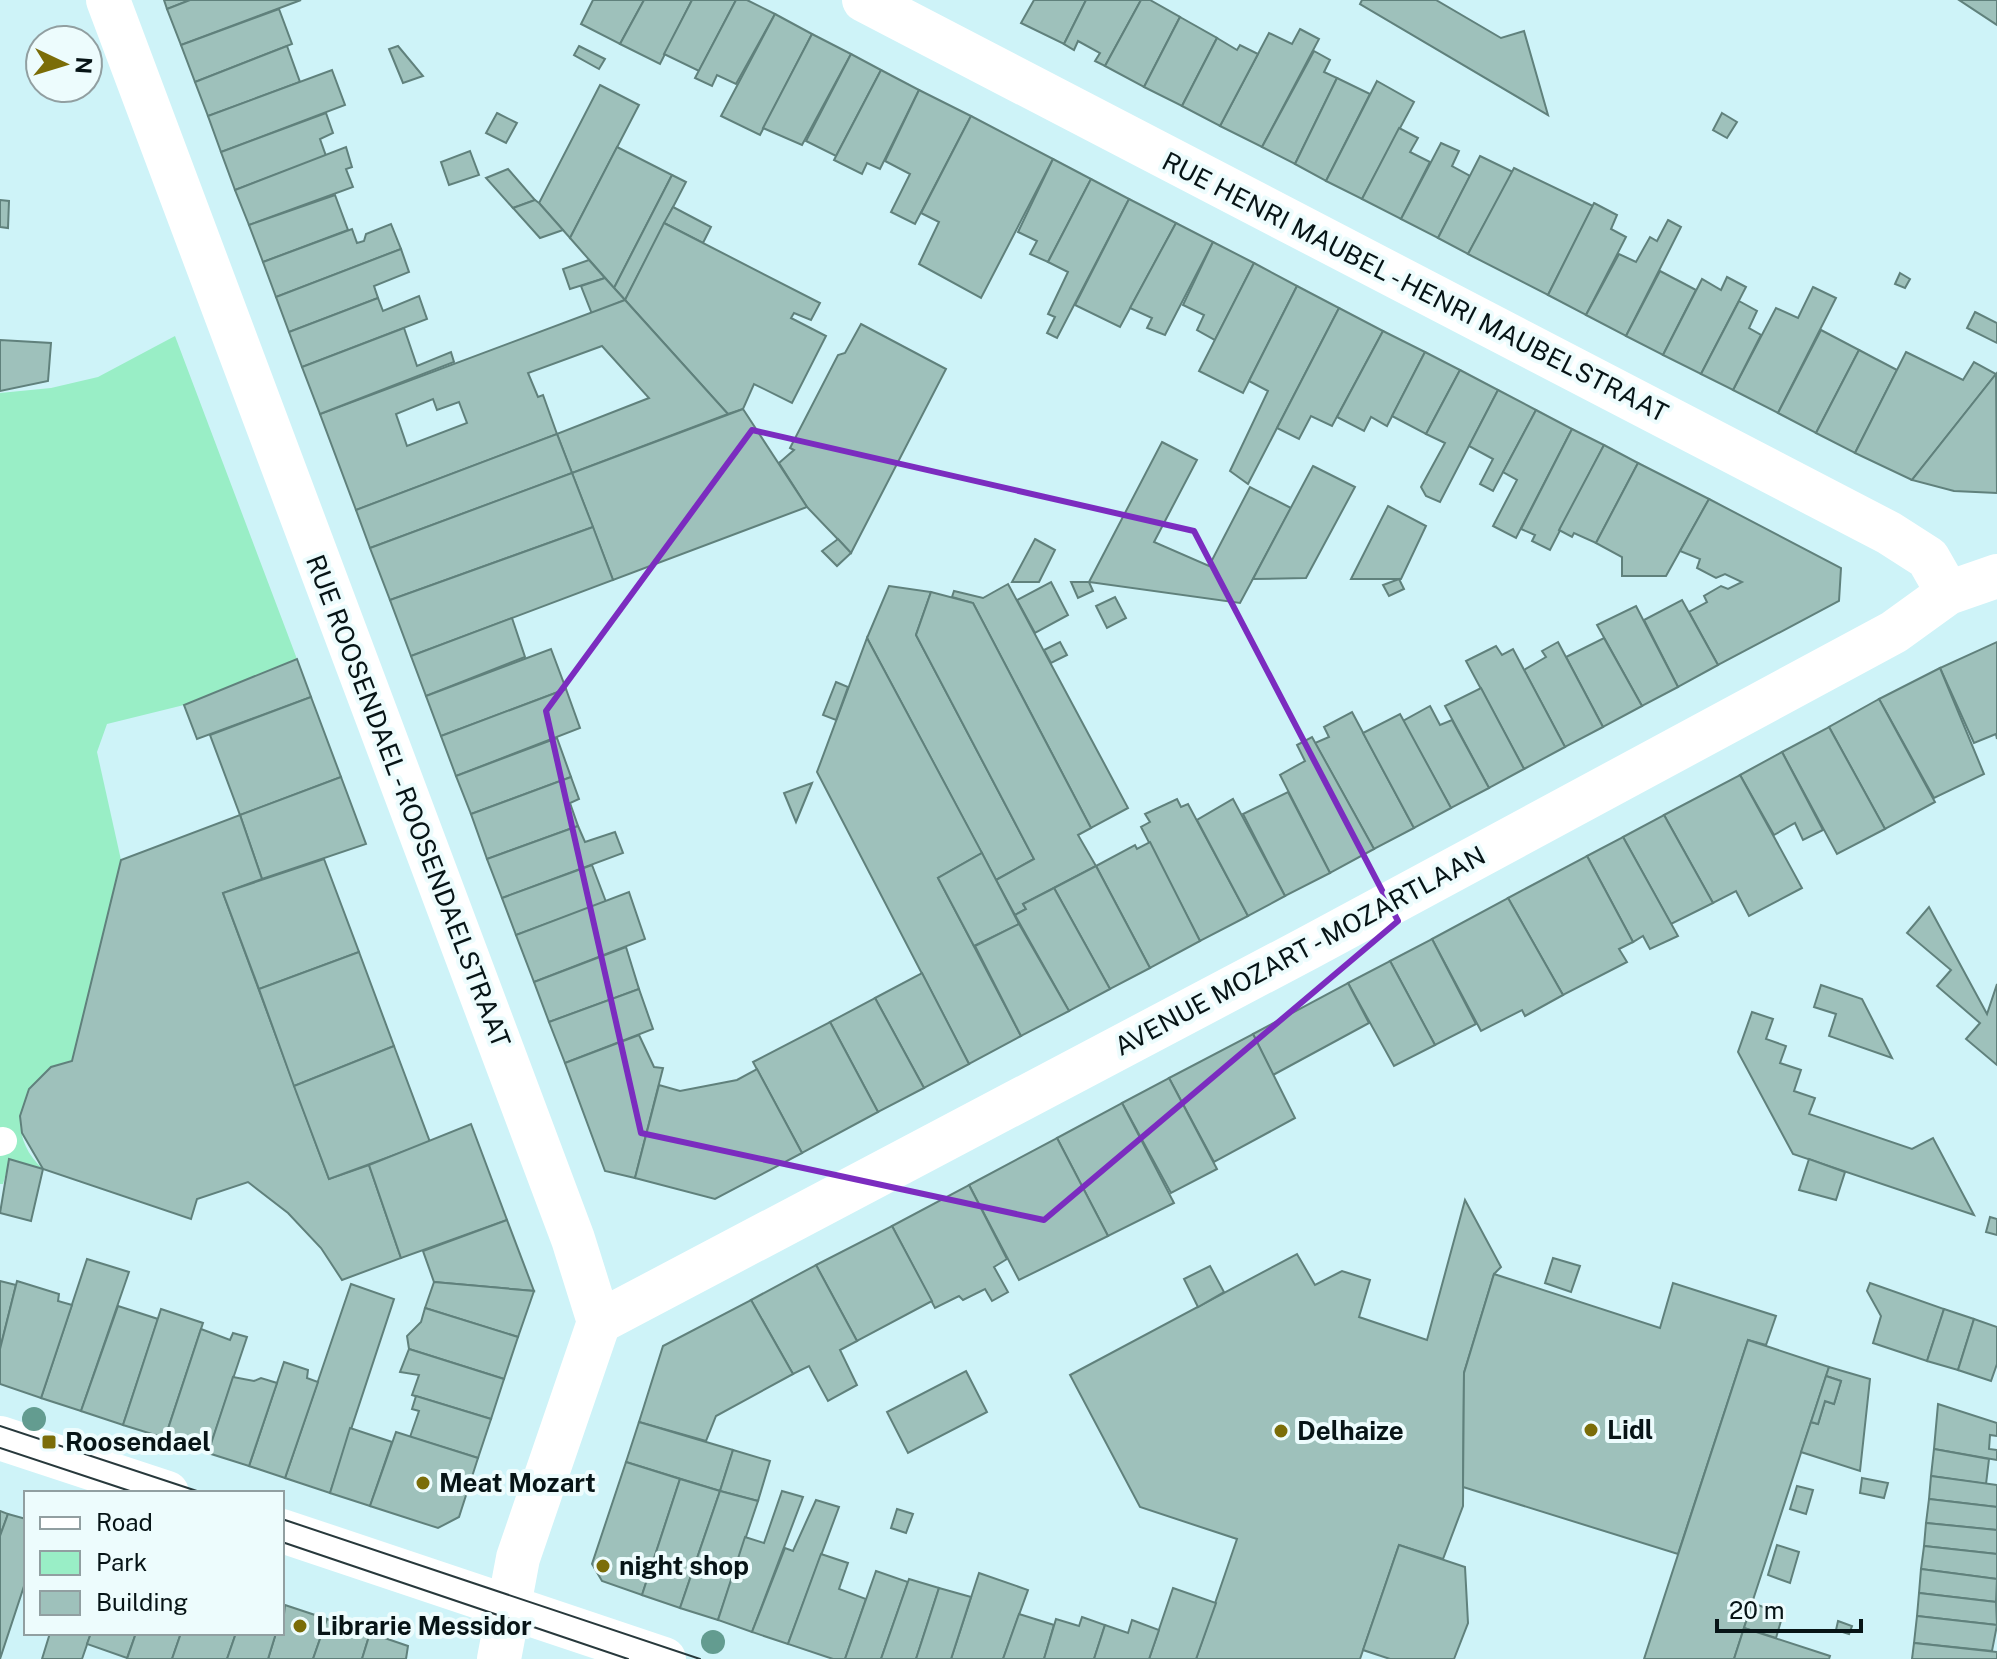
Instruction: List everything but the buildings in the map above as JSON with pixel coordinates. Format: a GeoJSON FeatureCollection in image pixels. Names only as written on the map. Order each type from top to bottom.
{"type":"FeatureCollection","features":[{"type":"Feature","properties":{"kind":"street","name":"RUE ROOSENDAEL - ROOSENDAELSTRAAT"},"geometry":{"type":"LineString","coordinates":[[108,0],[573,1239],[599,1322]]}},
{"type":"Feature","properties":{"kind":"street","name":"RUE HENRI MAUBEL - HENRI MAUBELSTRAAT"},"geometry":{"type":"LineString","coordinates":[[864,0],[1889,533],[1928,558],[1948,593]]}},
{"type":"Feature","properties":{"kind":"street","name":"AVENUE MOZART - MOZARTLAAN"},"geometry":{"type":"LineString","coordinates":[[599,1322],[1308,948],[1852,655],[1894,632],[1948,593],[1997,576]]}},
{"type":"Feature","properties":{"kind":"street"},"geometry":{"type":"LineString","coordinates":[[499,1659],[518,1558],[599,1322]]}},
{"type":"Feature","properties":{"kind":"street"},"geometry":{"type":"LineString","coordinates":[[0,1438],[161,1491]]}},
{"type":"Feature","properties":{"kind":"street"},"geometry":{"type":"LineString","coordinates":[[284,1532],[664,1659]]}},
{"type":"Feature","properties":{"kind":"highlighted area"},"geometry":{"type":"Polygon","coordinates":[[[752,430],[1194,531],[1398,921],[1044,1220],[641,1133],[546,711],[752,430]]]}},
{"type":"Feature","properties":{"kind":"green space"},"geometry":{"type":"Polygon","coordinates":[[[175,336],[297,659],[184,705],[107,724],[97,752],[121,860],[72,1061],[40,1079],[23,1106],[23,1138],[30,1154],[43,1169],[10,1159],[3,1184],[0,1184],[0,393],[51,388],[98,377],[175,336]]]}},
{"type":"Feature","properties":{"kind":"tram line"},"geometry":{"type":"LineString","coordinates":[[0,1426],[197,1491]]}},
{"type":"Feature","properties":{"kind":"tram line"},"geometry":{"type":"LineString","coordinates":[[0,1448],[130,1491]]}},
{"type":"Feature","properties":{"kind":"tram line"},"geometry":{"type":"LineString","coordinates":[[284,1520],[700,1659]]}},
{"type":"Feature","properties":{"kind":"tram line"},"geometry":{"type":"LineString","coordinates":[[284,1543],[628,1659]]}},
{"type":"Feature","properties":{"kind":"place","name":"Lidl"},"geometry":{"type":"Point","coordinates":[1591,1430]}},
{"type":"Feature","properties":{"kind":"place","name":"Delhaize"},"geometry":{"type":"Point","coordinates":[1281,1431]}},
{"type":"Feature","properties":{"kind":"place","name":"Roosendael"},"geometry":{"type":"Point","coordinates":[49,1442]}},
{"type":"Feature","properties":{"kind":"place","name":"Meat Mozart"},"geometry":{"type":"Point","coordinates":[423,1483]}},
{"type":"Feature","properties":{"kind":"place","name":"night shop"},"geometry":{"type":"Point","coordinates":[603,1566]}},
{"type":"Feature","properties":{"kind":"place","name":"Librarie Messidor"},"geometry":{"type":"Point","coordinates":[300,1626]}}]}
